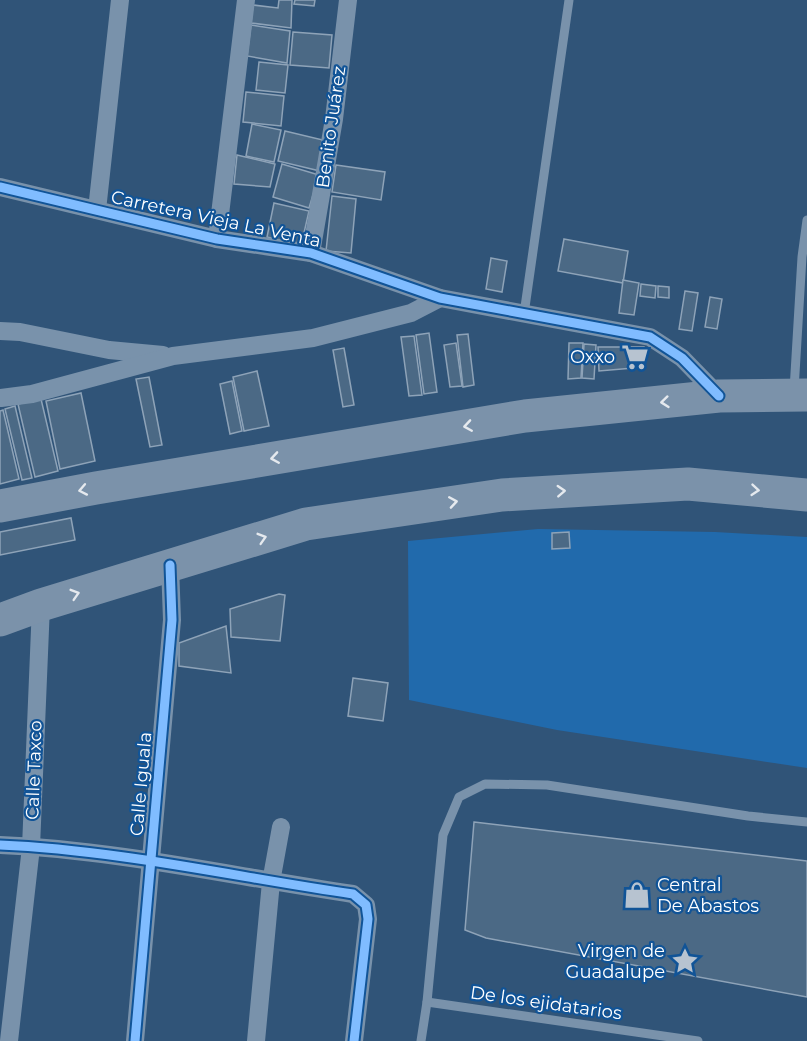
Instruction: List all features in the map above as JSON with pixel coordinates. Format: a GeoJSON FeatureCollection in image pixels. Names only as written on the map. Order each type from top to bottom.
{"type":"FeatureCollection","features":[{"type":"Feature","properties":{"kind":"highway"},"geometry":{"type":"LineString","coordinates":[[0,506],[525,416],[719,396],[800,395]]}},
{"type":"Feature","properties":{"kind":"highway"},"geometry":{"type":"LineString","coordinates":[[0,620],[41,605],[306,524],[502,495],[688,484],[807,495]]}},
{"type":"Feature","properties":{"kind":"street"},"geometry":{"type":"LineString","coordinates":[[97,210],[120,0]]}},
{"type":"Feature","properties":{"kind":"street"},"geometry":{"type":"LineString","coordinates":[[217,239],[246,0]]}},
{"type":"Feature","properties":{"kind":"street","name":"Benito Juárez"},"geometry":{"type":"LineString","coordinates":[[311,253],[334,119],[348,0]]}},
{"type":"Feature","properties":{"kind":"street","name":"Carretera Vieja La Venta"},"geometry":{"type":"LineString","coordinates":[[0,187],[217,239],[311,253],[440,298],[651,336],[682,358],[719,396]]}},
{"type":"Feature","properties":{"kind":"street"},"geometry":{"type":"LineString","coordinates":[[1,398],[32,394],[173,356],[313,338],[411,314],[440,298]]}},
{"type":"Feature","properties":{"kind":"street"},"geometry":{"type":"LineString","coordinates":[[0,330],[109,350],[173,356]]}},
{"type":"Feature","properties":{"kind":"street","name":"Calle Iguala"},"geometry":{"type":"LineString","coordinates":[[135,1041],[172,620],[170,565]]}},
{"type":"Feature","properties":{"kind":"street","name":"Calle Taxco"},"geometry":{"type":"LineString","coordinates":[[9,1041],[31,847],[41,605]]}},
{"type":"Feature","properties":{"kind":"street"},"geometry":{"type":"LineString","coordinates":[[256,1041],[271,882],[281,827]]}},
{"type":"Feature","properties":{"kind":"street"},"geometry":{"type":"LineString","coordinates":[[0,845],[151,862],[353,894],[366,905],[368,919],[354,1041]]}},
{"type":"Feature","properties":{"kind":"lane"},"geometry":{"type":"LineString","coordinates":[[524,314],[569,0]]}},
{"type":"Feature","properties":{"kind":"lane"},"geometry":{"type":"LineString","coordinates":[[800,395],[802,257],[807,220]]}},
{"type":"Feature","properties":{"kind":"lane"},"geometry":{"type":"LineString","coordinates":[[421,1041],[427,1002],[443,835],[459,797],[485,784],[547,785],[748,816],[807,822]]}},
{"type":"Feature","properties":{"kind":"lane","name":"De los ejidatarios"},"geometry":{"type":"LineString","coordinates":[[427,1002],[698,1041]]}},
{"type":"Feature","properties":{"kind":"shaded area"},"geometry":{"type":"Polygon","coordinates":[[[538,529],[715,532],[807,537],[807,768],[557,730],[409,700],[408,541],[538,529]]]}},
{"type":"Feature","properties":{"kind":"building"},"geometry":{"type":"Polygon","coordinates":[[[279,0],[292,0],[291,28],[251,23],[253,5],[278,8],[279,0]]]}},
{"type":"Feature","properties":{"kind":"building"},"geometry":{"type":"Polygon","coordinates":[[[295,0],[315,0],[314,6],[294,4],[295,0]]]}},
{"type":"Feature","properties":{"kind":"building"},"geometry":{"type":"Polygon","coordinates":[[[251,25],[290,31],[287,63],[247,56],[251,25]]]}},
{"type":"Feature","properties":{"kind":"building"},"geometry":{"type":"Polygon","coordinates":[[[293,32],[332,35],[329,68],[290,65],[293,32]]]}},
{"type":"Feature","properties":{"kind":"building"},"geometry":{"type":"Polygon","coordinates":[[[259,62],[288,65],[285,93],[256,90],[259,62]]]}},
{"type":"Feature","properties":{"kind":"building"},"geometry":{"type":"Polygon","coordinates":[[[246,92],[284,96],[281,126],[243,122],[246,92]]]}},
{"type":"Feature","properties":{"kind":"building"},"geometry":{"type":"Polygon","coordinates":[[[252,124],[281,130],[274,162],[246,156],[252,124]]]}},
{"type":"Feature","properties":{"kind":"building"},"geometry":{"type":"Polygon","coordinates":[[[285,131],[327,141],[320,171],[278,161],[285,131]]]}},
{"type":"Feature","properties":{"kind":"building"},"geometry":{"type":"Polygon","coordinates":[[[237,155],[275,164],[270,187],[234,184],[237,155]]]}},
{"type":"Feature","properties":{"kind":"building"},"geometry":{"type":"Polygon","coordinates":[[[282,164],[319,175],[309,208],[273,197],[282,164]]]}},
{"type":"Feature","properties":{"kind":"building"},"geometry":{"type":"Polygon","coordinates":[[[336,165],[385,172],[381,200],[332,192],[336,165]]]}},
{"type":"Feature","properties":{"kind":"building"},"geometry":{"type":"Polygon","coordinates":[[[332,196],[356,199],[351,253],[326,251],[332,196]]]}},
{"type":"Feature","properties":{"kind":"building"},"geometry":{"type":"Polygon","coordinates":[[[274,203],[309,211],[301,246],[267,237],[274,203]]]}},
{"type":"Feature","properties":{"kind":"building"},"geometry":{"type":"Polygon","coordinates":[[[564,239],[628,251],[623,283],[558,271],[564,239]]]}},
{"type":"Feature","properties":{"kind":"building"},"geometry":{"type":"Polygon","coordinates":[[[491,258],[507,261],[502,292],[486,289],[491,258]]]}},
{"type":"Feature","properties":{"kind":"building"},"geometry":{"type":"Polygon","coordinates":[[[623,280],[639,283],[634,315],[619,313],[623,280]]]}},
{"type":"Feature","properties":{"kind":"building"},"geometry":{"type":"Polygon","coordinates":[[[641,284],[656,286],[655,298],[640,296],[641,284]]]}},
{"type":"Feature","properties":{"kind":"building"},"geometry":{"type":"Polygon","coordinates":[[[658,286],[669,287],[669,298],[658,297],[658,286]]]}},
{"type":"Feature","properties":{"kind":"building"},"geometry":{"type":"Polygon","coordinates":[[[685,291],[698,293],[692,331],[679,329],[685,291]]]}},
{"type":"Feature","properties":{"kind":"building"},"geometry":{"type":"Polygon","coordinates":[[[710,297],[722,299],[717,329],[705,327],[710,297]]]}},
{"type":"Feature","properties":{"kind":"building"},"geometry":{"type":"Polygon","coordinates":[[[429,333],[437,392],[424,394],[416,335],[429,333]]]}},
{"type":"Feature","properties":{"kind":"building"},"geometry":{"type":"Polygon","coordinates":[[[468,334],[474,385],[463,387],[457,335],[468,334]]]}},
{"type":"Feature","properties":{"kind":"building"},"geometry":{"type":"Polygon","coordinates":[[[414,336],[422,395],[409,396],[401,337],[414,336]]]}},
{"type":"Feature","properties":{"kind":"building"},"geometry":{"type":"Polygon","coordinates":[[[456,343],[462,386],[450,387],[444,345],[456,343]]]}},
{"type":"Feature","properties":{"kind":"building"},"geometry":{"type":"Polygon","coordinates":[[[569,343],[583,343],[581,378],[568,379],[569,343]]]}},
{"type":"Feature","properties":{"kind":"building"},"geometry":{"type":"Polygon","coordinates":[[[584,344],[596,345],[594,379],[582,378],[584,344]]]}},
{"type":"Feature","properties":{"kind":"building"},"geometry":{"type":"Polygon","coordinates":[[[598,347],[644,347],[645,367],[599,371],[598,347]]]}},
{"type":"Feature","properties":{"kind":"building"},"geometry":{"type":"Polygon","coordinates":[[[344,348],[354,405],[343,407],[333,350],[344,348]]]}},
{"type":"Feature","properties":{"kind":"building"},"geometry":{"type":"Polygon","coordinates":[[[257,371],[269,426],[244,431],[233,377],[257,371]]]}},
{"type":"Feature","properties":{"kind":"building"},"geometry":{"type":"Polygon","coordinates":[[[149,377],[162,445],[150,447],[136,379],[149,377]]]}},
{"type":"Feature","properties":{"kind":"building"},"geometry":{"type":"Polygon","coordinates":[[[232,381],[242,431],[230,434],[220,384],[232,381]]]}},
{"type":"Feature","properties":{"kind":"building"},"geometry":{"type":"Polygon","coordinates":[[[81,393],[95,461],[60,469],[46,401],[81,393]]]}},
{"type":"Feature","properties":{"kind":"building"},"geometry":{"type":"Polygon","coordinates":[[[41,399],[58,471],[35,477],[18,404],[41,399]]]}},
{"type":"Feature","properties":{"kind":"building"},"geometry":{"type":"Polygon","coordinates":[[[15,406],[32,478],[22,480],[5,409],[15,406]]]}},
{"type":"Feature","properties":{"kind":"building"},"geometry":{"type":"Polygon","coordinates":[[[3,410],[19,479],[0,484],[0,411],[3,410]]]}},
{"type":"Feature","properties":{"kind":"building"},"geometry":{"type":"Polygon","coordinates":[[[71,518],[75,540],[0,555],[0,532],[71,518]]]}},
{"type":"Feature","properties":{"kind":"building"},"geometry":{"type":"Polygon","coordinates":[[[569,532],[570,548],[552,549],[552,533],[569,532]]]}},
{"type":"Feature","properties":{"kind":"building"},"geometry":{"type":"Polygon","coordinates":[[[279,594],[285,595],[280,641],[231,637],[230,609],[279,594]]]}},
{"type":"Feature","properties":{"kind":"building"},"geometry":{"type":"Polygon","coordinates":[[[226,626],[231,673],[179,666],[179,643],[226,626]]]}},
{"type":"Feature","properties":{"kind":"building"},"geometry":{"type":"Polygon","coordinates":[[[353,678],[388,683],[383,721],[348,716],[353,678]]]}},
{"type":"Feature","properties":{"kind":"building","name":"Central De Abastos"},"geometry":{"type":"Polygon","coordinates":[[[474,822],[807,861],[807,997],[486,938],[465,930],[474,822]]]}},
{"type":"Feature","properties":{"kind":"cycle path"},"geometry":{"type":"LineString","coordinates":[[0,187],[217,239],[311,253],[440,298],[650,337],[682,358],[719,396]]}},
{"type":"Feature","properties":{"kind":"cycle path"},"geometry":{"type":"LineString","coordinates":[[135,1041],[172,620],[170,565]]}},
{"type":"Feature","properties":{"kind":"cycle path"},"geometry":{"type":"LineString","coordinates":[[0,845],[133,858],[353,894],[366,905],[368,919],[354,1041]]}},
{"type":"Feature","properties":{"kind":"place","name":"Oxxo"},"geometry":{"type":"Point","coordinates":[635,357]}},
{"type":"Feature","properties":{"kind":"place","name":"Central De Abastos"},"geometry":{"type":"Point","coordinates":[637,895]}},
{"type":"Feature","properties":{"kind":"place","name":"Virgen de Guadalupe"},"geometry":{"type":"Point","coordinates":[685,961]}}]}
